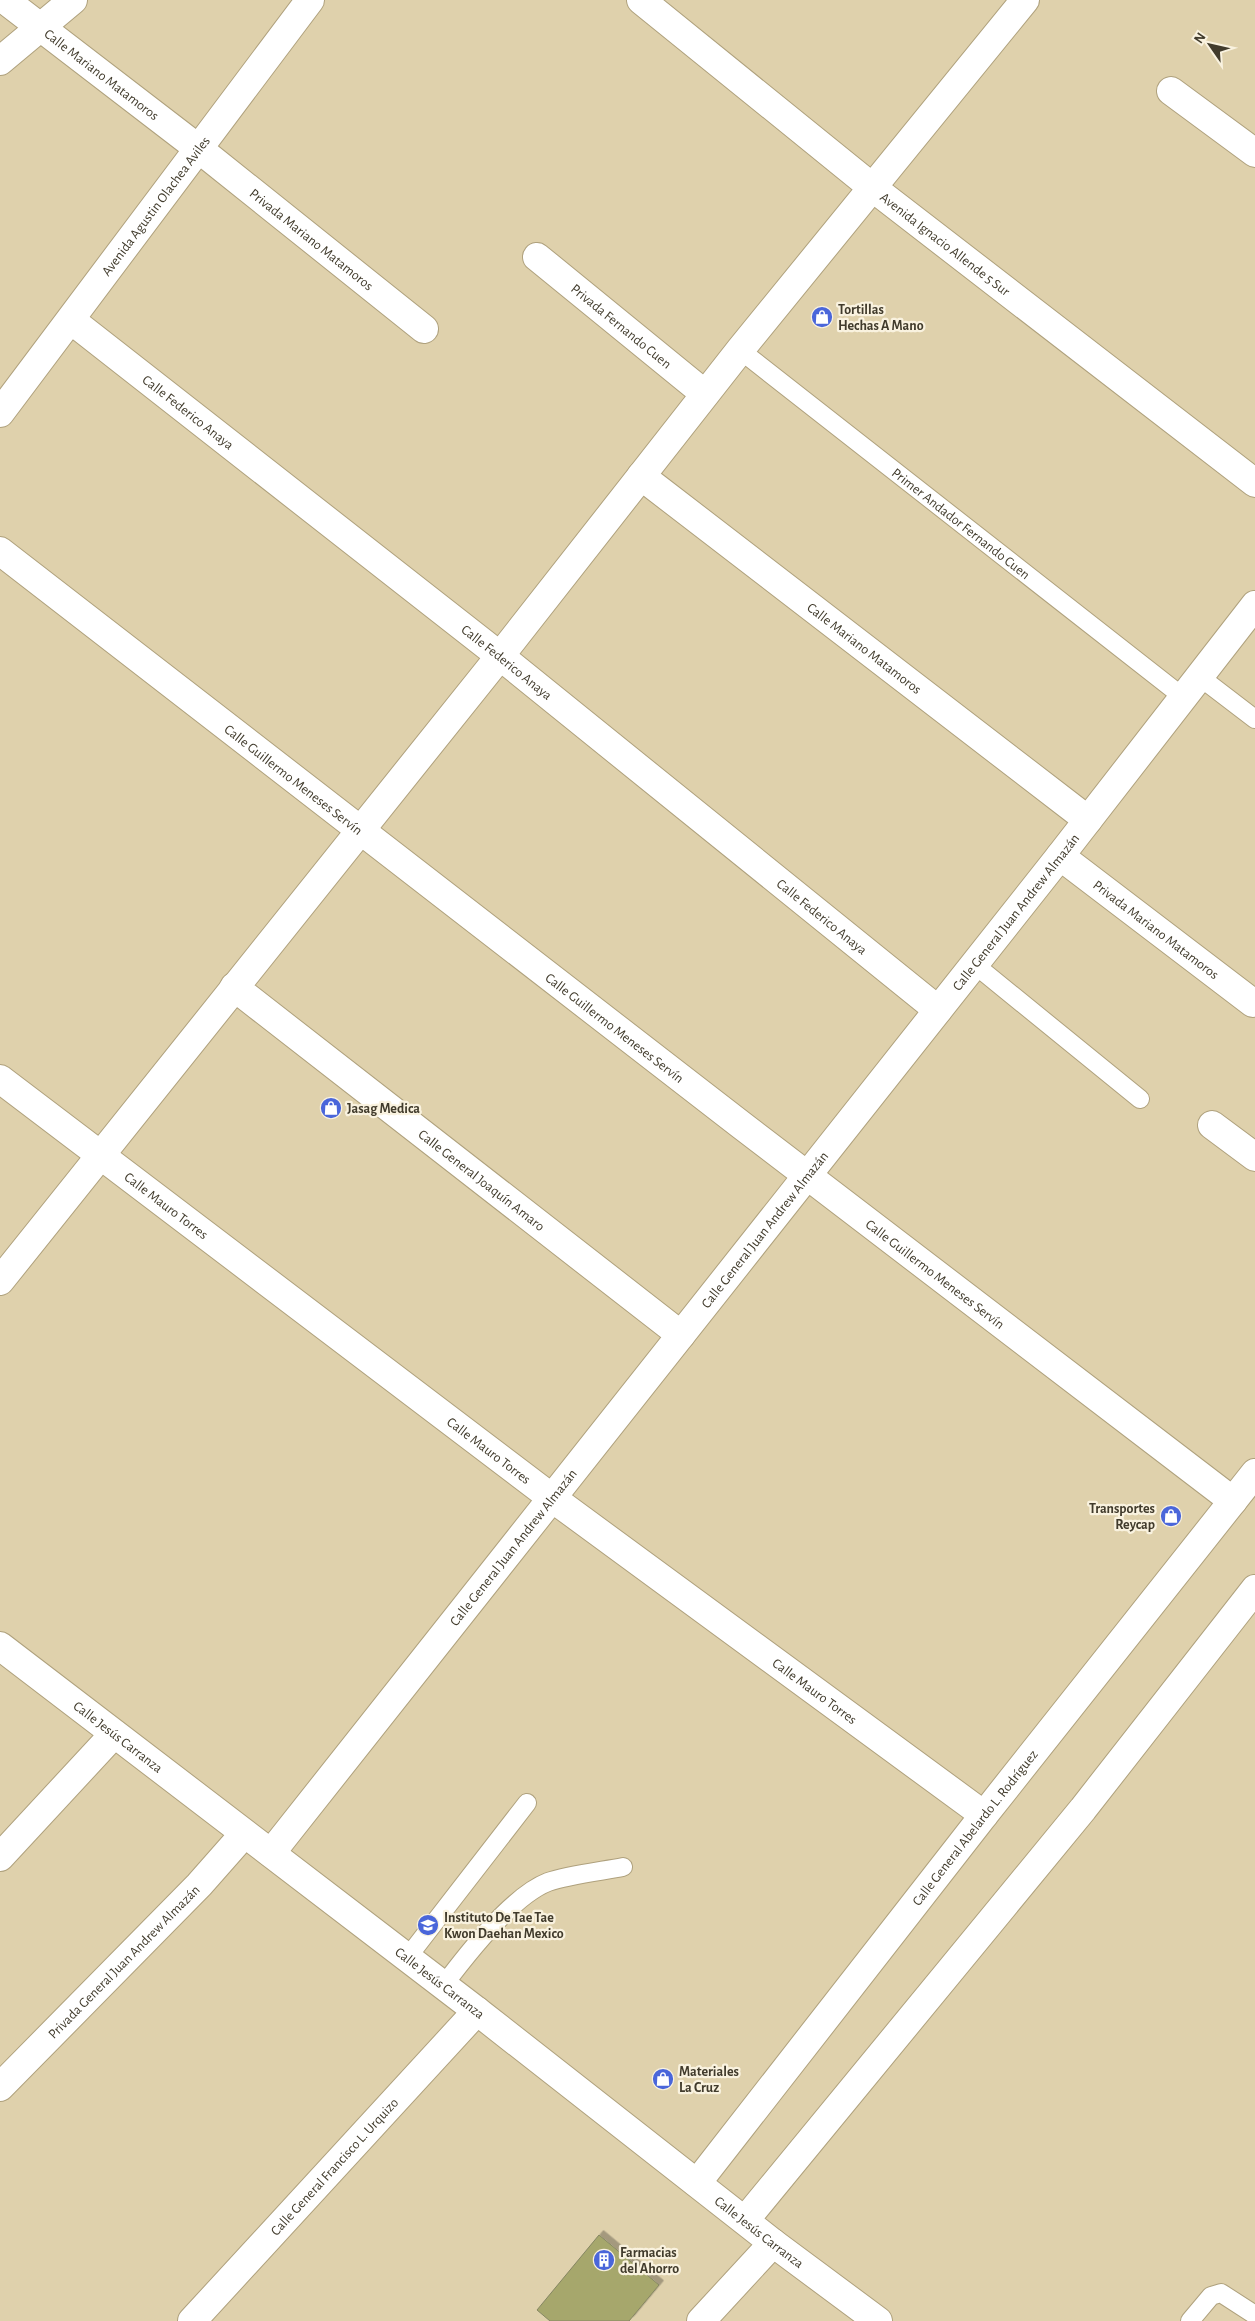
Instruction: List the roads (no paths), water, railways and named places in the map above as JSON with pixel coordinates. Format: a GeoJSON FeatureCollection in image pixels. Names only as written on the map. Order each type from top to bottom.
{"type":"FeatureCollection","features":[{"type":"Feature","properties":{"kind":"street","name":"Calle Mariano Matamoros"},"geometry":{"type":"LineString","coordinates":[[5,0],[199,149]]}},
{"type":"Feature","properties":{"kind":"street"},"geometry":{"type":"LineString","coordinates":[[0,61],[73,0]]}},
{"type":"Feature","properties":{"kind":"street","name":"Avenida Agustin Olachea Aviles"},"geometry":{"type":"LineString","coordinates":[[0,413],[310,0]]}},
{"type":"Feature","properties":{"kind":"street","name":"Avenida Ignacio Allende 5 Sur"},"geometry":{"type":"LineString","coordinates":[[641,0],[874,188],[1255,483]]}},
{"type":"Feature","properties":{"kind":"street"},"geometry":{"type":"LineString","coordinates":[[0,1281],[500,656],[740,350],[874,188],[1025,0]]}},
{"type":"Feature","properties":{"kind":"street"},"geometry":{"type":"LineString","coordinates":[[1171,91],[1255,153]]}},
{"type":"Feature","properties":{"kind":"street","name":"Privada Mariano Matamoros"},"geometry":{"type":"LineString","coordinates":[[199,149],[424,329]]}},
{"type":"Feature","properties":{"kind":"street","name":"Privada Fernando Cuen"},"geometry":{"type":"LineString","coordinates":[[538,257],[705,394]]}},
{"type":"Feature","properties":{"kind":"street","name":"Calle Federico Anaya"},"geometry":{"type":"LineString","coordinates":[[71,320],[500,656],[938,1010]]}},
{"type":"Feature","properties":{"kind":"street","name":"Calle Mariano Matamoros"},"geometry":{"type":"LineString","coordinates":[[641,476],[1088,820]]}},
{"type":"Feature","properties":{"kind":"street","name":"Calle Guillermo Meneses Servín"},"geometry":{"type":"LineString","coordinates":[[0,551],[359,832],[1233,1501]]}},
{"type":"Feature","properties":{"kind":"street","name":"Calle General Juan Andrew Almazán"},"geometry":{"type":"LineString","coordinates":[[271,1853],[1060,856],[1255,605]]}},
{"type":"Feature","properties":{"kind":"street","name":"Privada Mariano Matamoros"},"geometry":{"type":"LineString","coordinates":[[1060,856],[1253,1003]]}},
{"type":"Feature","properties":{"kind":"street","name":"Calle General Joaquín Amaro"},"geometry":{"type":"LineString","coordinates":[[234,987],[681,1335]]}},
{"type":"Feature","properties":{"kind":"street","name":"Calle Mauro Torres"},"geometry":{"type":"LineString","coordinates":[[0,1079],[552,1498],[984,1815]]}},
{"type":"Feature","properties":{"kind":"street"},"geometry":{"type":"LineString","coordinates":[[1212,1124],[1255,1157]]}},
{"type":"Feature","properties":{"kind":"street","name":"Calle General Abelardo L. Rodríguez"},"geometry":{"type":"LineString","coordinates":[[697,2183],[984,1815],[1255,1473]]}},
{"type":"Feature","properties":{"kind":"street"},"geometry":{"type":"LineString","coordinates":[[746,2219],[1083,1809],[1255,1590]]}},
{"type":"Feature","properties":{"kind":"street","name":"Calle Jesús Carranza"},"geometry":{"type":"LineString","coordinates":[[0,1646],[477,2011],[746,2219],[773,2243],[878,2321]]}},
{"type":"Feature","properties":{"kind":"street"},"geometry":{"type":"LineString","coordinates":[[0,1857],[114,1734]]}},
{"type":"Feature","properties":{"kind":"street","name":"Privada General Juan Andrew Almazán"},"geometry":{"type":"LineString","coordinates":[[0,2087],[192,1892],[244,1834]]}},
{"type":"Feature","properties":{"kind":"street","name":"Calle General Francisco L. Urquizo"},"geometry":{"type":"LineString","coordinates":[[192,2321],[477,2011]]}},
{"type":"Feature","properties":{"kind":"street"},"geometry":{"type":"LineString","coordinates":[[701,2321],[773,2243]]}},
{"type":"Feature","properties":{"kind":"lane","name":"Primer Andador Fernando Cuen"},"geometry":{"type":"LineString","coordinates":[[740,350],[1183,697]]}},
{"type":"Feature","properties":{"kind":"lane"},"geometry":{"type":"LineString","coordinates":[[1200,676],[1255,718]]}},
{"type":"Feature","properties":{"kind":"lane"},"geometry":{"type":"LineString","coordinates":[[974,964],[1140,1099]]}},
{"type":"Feature","properties":{"kind":"lane"},"geometry":{"type":"LineString","coordinates":[[407,1958],[527,1803]]}},
{"type":"Feature","properties":{"kind":"lane"},"geometry":{"type":"LineString","coordinates":[[443,1986],[463,1959],[518,1901],[548,1882],[623,1867]]}},
{"type":"Feature","properties":{"kind":"lane"},"geometry":{"type":"LineString","coordinates":[[1190,2321],[1210,2296],[1221,2293],[1255,2314]]}},
{"type":"Feature","properties":{"kind":"place","name":"Tortillas Hechas A Mano"},"geometry":{"type":"Point","coordinates":[822,317]}},
{"type":"Feature","properties":{"kind":"place","name":"Jasag Medica"},"geometry":{"type":"Point","coordinates":[331,1108]}},
{"type":"Feature","properties":{"kind":"place","name":"Transportes Reycap"},"geometry":{"type":"Point","coordinates":[1171,1516]}},
{"type":"Feature","properties":{"kind":"place","name":"Instituto De Tae Tae Kwon Daehan Mexico"},"geometry":{"type":"Point","coordinates":[428,1925]}},
{"type":"Feature","properties":{"kind":"place","name":"Materiales La Cruz"},"geometry":{"type":"Point","coordinates":[663,2079]}},
{"type":"Feature","properties":{"kind":"place","name":"Farmacias del Ahorro"},"geometry":{"type":"Point","coordinates":[604,2260]}}]}
